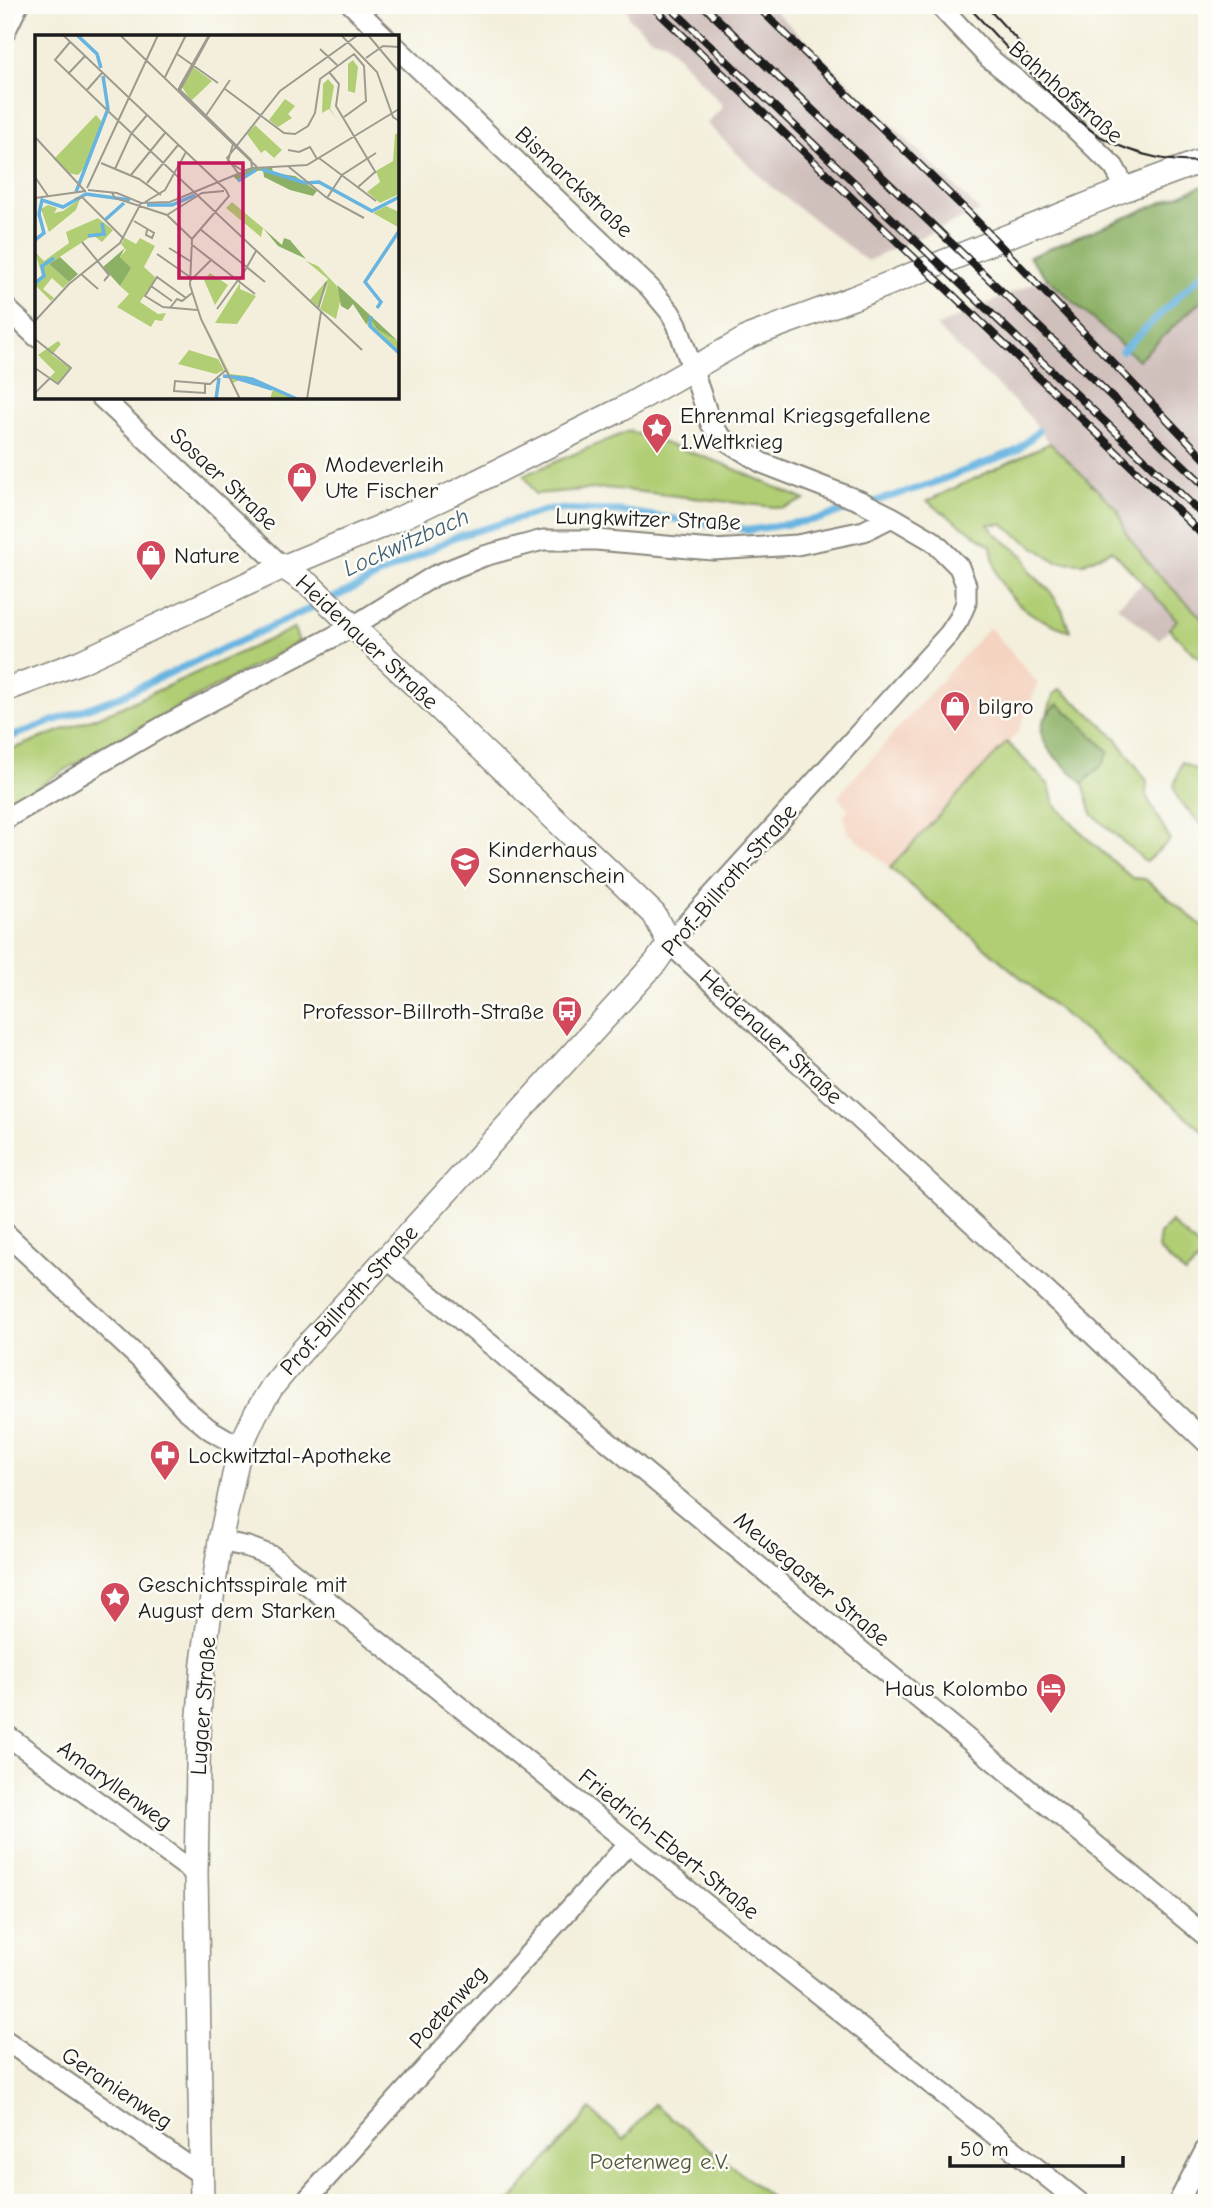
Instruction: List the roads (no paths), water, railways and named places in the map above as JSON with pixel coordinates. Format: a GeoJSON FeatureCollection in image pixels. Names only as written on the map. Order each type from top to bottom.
{"type":"FeatureCollection","features":[{"type":"Feature","properties":{"kind":"street"},"geometry":{"type":"LineString","coordinates":[[5,32],[18,5]]}},
{"type":"Feature","properties":{"kind":"street"},"geometry":{"type":"LineString","coordinates":[[352,5],[383,35]]}},
{"type":"Feature","properties":{"kind":"street","name":"Bahnhofstraße"},"geometry":{"type":"LineString","coordinates":[[939,5],[989,58],[1064,118],[1114,167],[1126,189]]}},
{"type":"Feature","properties":{"kind":"street","name":"Bismarckstraße"},"geometry":{"type":"LineString","coordinates":[[399,50],[650,288],[677,324],[693,368]]}},
{"type":"Feature","properties":{"kind":"street"},"geometry":{"type":"LineString","coordinates":[[5,690],[80,662],[283,567],[394,521],[622,409],[750,336],[1207,159]]}},
{"type":"Feature","properties":{"kind":"street"},"geometry":{"type":"LineString","coordinates":[[5,307],[35,335]]}},
{"type":"Feature","properties":{"kind":"street","name":"Prof.-Billroth-Straße"},"geometry":{"type":"LineString","coordinates":[[240,1447],[272,1387],[648,972],[669,943],[949,634],[966,603],[966,585],[959,567],[933,541],[860,501],[762,463],[722,438],[711,424],[693,368]]}},
{"type":"Feature","properties":{"kind":"street","name":"Sosaer Straße"},"geometry":{"type":"LineString","coordinates":[[104,399],[283,567]]}},
{"type":"Feature","properties":{"kind":"street","name":"Lungkwitzer Straße"},"geometry":{"type":"LineString","coordinates":[[5,819],[347,621],[434,576],[484,556],[543,540],[596,540],[713,550],[797,545],[864,531],[888,515]]}},
{"type":"Feature","properties":{"kind":"street","name":"Heidenauer Straße"},"geometry":{"type":"LineString","coordinates":[[283,567],[312,586],[654,914],[669,943],[1207,1443]]}},
{"type":"Feature","properties":{"kind":"street"},"geometry":{"type":"LineString","coordinates":[[5,1233],[140,1359],[185,1409],[209,1429],[240,1447]]}},
{"type":"Feature","properties":{"kind":"street","name":"Meusegaster Straße"},"geometry":{"type":"LineString","coordinates":[[387,1258],[1207,1937]]}},
{"type":"Feature","properties":{"kind":"street","name":"Lugaer Straße"},"geometry":{"type":"LineString","coordinates":[[202,2203],[196,1874],[199,1729],[202,1675],[220,1541],[240,1447]]}},
{"type":"Feature","properties":{"kind":"street","name":"Friedrich-Ebert-Straße"},"geometry":{"type":"LineString","coordinates":[[220,1541],[248,1546],[272,1556],[1080,2203]]}},
{"type":"Feature","properties":{"kind":"street","name":"Amaryllenweg"},"geometry":{"type":"LineString","coordinates":[[5,1734],[196,1874]]}},
{"type":"Feature","properties":{"kind":"street","name":"Poetenweg"},"geometry":{"type":"LineString","coordinates":[[304,2203],[628,1843]]}},
{"type":"Feature","properties":{"kind":"street","name":"Geranienweg"},"geometry":{"type":"LineString","coordinates":[[5,2040],[202,2175]]}},
{"type":"Feature","properties":{"kind":"street"},"geometry":{"type":"LineString","coordinates":[[1178,2203],[1207,2147]]}},
{"type":"Feature","properties":{"kind":"waterway","name":"Lockwitzbach"},"geometry":{"type":"LineString","coordinates":[[1122,351],[1207,269]]}},
{"type":"Feature","properties":{"kind":"waterway","name":"Lockwitzbach"},"geometry":{"type":"LineString","coordinates":[[870,503],[931,484],[1018,450],[1038,431]]}},
{"type":"Feature","properties":{"kind":"waterway","name":"Lockwitzbach"},"geometry":{"type":"LineString","coordinates":[[5,739],[118,697],[348,591],[455,537],[551,509],[619,511],[750,530],[819,519],[859,506]]}},
{"type":"Feature","properties":{"kind":"tram line"},"geometry":{"type":"LineString","coordinates":[[967,5],[1059,102],[1098,135],[1130,150],[1156,157],[1207,161]]}},
{"type":"Feature","properties":{"kind":"tram line"},"geometry":{"type":"LineString","coordinates":[[985,5],[1018,41],[1035,68]]}},
{"type":"Feature","properties":{"kind":"railway"},"geometry":{"type":"LineString","coordinates":[[651,5],[1207,539]]}},
{"type":"Feature","properties":{"kind":"railway"},"geometry":{"type":"LineString","coordinates":[[668,5],[1207,519]]}},
{"type":"Feature","properties":{"kind":"railway"},"geometry":{"type":"LineString","coordinates":[[703,5],[1207,488]]}},
{"type":"Feature","properties":{"kind":"railway"},"geometry":{"type":"LineString","coordinates":[[756,5],[971,215],[1207,461]]}},
{"type":"Feature","properties":{"kind":"place","name":"Ehrenmal Kriegsgefallene 1.Weltkrieg"},"geometry":{"type":"Point","coordinates":[657,455]}},
{"type":"Feature","properties":{"kind":"place","name":"Modeverleih Ute Fischer"},"geometry":{"type":"Point","coordinates":[302,504]}},
{"type":"Feature","properties":{"kind":"place","name":"Nature"},"geometry":{"type":"Point","coordinates":[151,582]}},
{"type":"Feature","properties":{"kind":"place","name":"bilgro"},"geometry":{"type":"Point","coordinates":[955,733]}},
{"type":"Feature","properties":{"kind":"place","name":"Kinderhaus Sonnenschein"},"geometry":{"type":"Point","coordinates":[465,889]}},
{"type":"Feature","properties":{"kind":"place","name":"Professor-Billroth-Straße"},"geometry":{"type":"Point","coordinates":[567,1038]}},
{"type":"Feature","properties":{"kind":"place","name":"Lockwitztal-Apotheke"},"geometry":{"type":"Point","coordinates":[165,1482]}},
{"type":"Feature","properties":{"kind":"place","name":"Geschichtsspirale mit August dem Starken"},"geometry":{"type":"Point","coordinates":[115,1624]}},
{"type":"Feature","properties":{"kind":"place","name":"Haus Kolombo"},"geometry":{"type":"Point","coordinates":[1051,1715]}},
{"type":"Feature","properties":{"kind":"park label","name":"Poetenweg e.V."},"geometry":{"type":"Point","coordinates":[659,2161]}}]}
